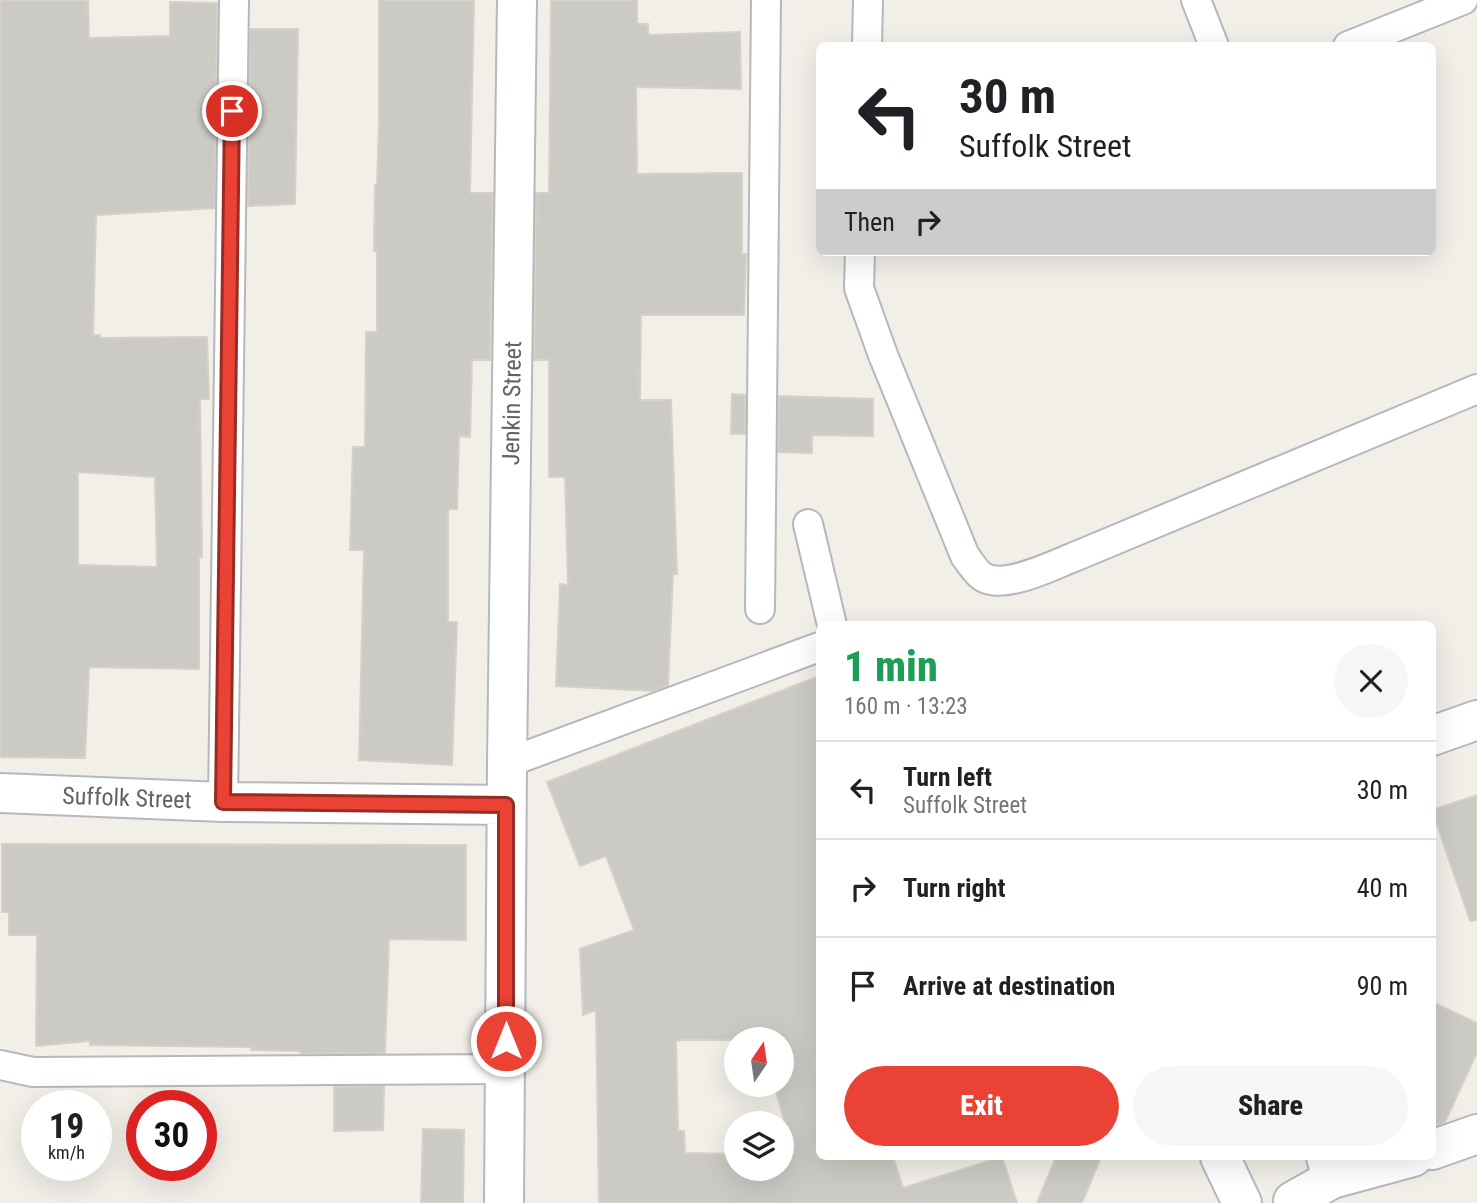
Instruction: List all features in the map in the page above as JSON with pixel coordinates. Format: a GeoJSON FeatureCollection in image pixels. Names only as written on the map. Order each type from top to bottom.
{"type":"FeatureCollection","features":[{"type":"Feature","properties":{"kind":"street","name":"Jenkin Street"},"geometry":{"type":"LineString","coordinates":[[505,1203],[506,805],[517,0]]}},
{"type":"Feature","properties":{"kind":"street"},"geometry":{"type":"LineString","coordinates":[[1436,735],[1477,720]]}},
{"type":"Feature","properties":{"kind":"street","name":"Suffolk Street"},"geometry":{"type":"LineString","coordinates":[[0,793],[223,802],[506,805]]}},
{"type":"Feature","properties":{"kind":"street"},"geometry":{"type":"LineString","coordinates":[[1436,1149],[1477,1134]]}},
{"type":"Feature","properties":{"kind":"street"},"geometry":{"type":"LineString","coordinates":[[1221,1160],[1242,1203]]}},
{"type":"Feature","properties":{"kind":"street"},"geometry":{"type":"LineString","coordinates":[[1291,1202],[1329,1168],[1390,1160]]}},
{"type":"Feature","properties":{"kind":"lane"},"geometry":{"type":"LineString","coordinates":[[223,802],[234,0]]}},
{"type":"Feature","properties":{"kind":"lane"},"geometry":{"type":"LineString","coordinates":[[760,609],[765,0]]}},
{"type":"Feature","properties":{"kind":"lane"},"geometry":{"type":"LineString","coordinates":[[867,42],[869,0]]}},
{"type":"Feature","properties":{"kind":"lane"},"geometry":{"type":"LineString","coordinates":[[1196,0],[1212,42]]}},
{"type":"Feature","properties":{"kind":"lane"},"geometry":{"type":"LineString","coordinates":[[1358,42],[1463,0]]}},
{"type":"Feature","properties":{"kind":"lane"},"geometry":{"type":"LineString","coordinates":[[861,256],[859,288],[883,355],[965,556],[984,577],[1001,581],[1019,578],[1074,557],[1477,388]]}},
{"type":"Feature","properties":{"kind":"lane"},"geometry":{"type":"LineString","coordinates":[[808,524],[831,621]]}},
{"type":"Feature","properties":{"kind":"lane"},"geometry":{"type":"LineString","coordinates":[[507,763],[816,648]]}},
{"type":"Feature","properties":{"kind":"lane"},"geometry":{"type":"LineString","coordinates":[[0,1065],[33,1072],[506,1069]]}},
{"type":"Feature","properties":{"kind":"building"},"geometry":{"type":"Polygon","coordinates":[[[0,0],[88,0],[89,38],[170,36],[170,2],[217,3],[215,208],[96,215],[93,335],[100,335],[100,338],[207,337],[209,399],[200,399],[202,557],[199,557],[199,669],[89,667],[85,758],[0,757],[0,0]],[[78,472],[78,565],[157,567],[155,477],[78,472]]]}},
{"type":"Feature","properties":{"kind":"building"},"geometry":{"type":"Polygon","coordinates":[[[379,0],[474,0],[470,193],[493,193],[490,360],[472,360],[470,437],[459,436],[457,509],[448,509],[448,622],[457,622],[452,765],[359,760],[364,550],[350,550],[353,447],[365,447],[366,332],[377,332],[377,251],[374,251],[379,121],[379,0]]]}},
{"type":"Feature","properties":{"kind":"building"},"geometry":{"type":"Polygon","coordinates":[[[551,0],[637,0],[637,24],[648,24],[648,35],[740,32],[741,89],[636,87],[637,174],[742,173],[742,254],[746,254],[744,315],[641,315],[640,400],[671,400],[677,574],[673,574],[668,685],[654,691],[556,686],[560,584],[568,585],[565,477],[549,477],[549,360],[534,360],[536,193],[549,193],[551,0]]]}},
{"type":"Feature","properties":{"kind":"building"},"geometry":{"type":"Polygon","coordinates":[[[250,29],[298,29],[295,204],[248,206],[250,29]]]}},
{"type":"Feature","properties":{"kind":"building"},"geometry":{"type":"Polygon","coordinates":[[[732,394],[745,395],[745,434],[731,434],[732,394]]]}},
{"type":"Feature","properties":{"kind":"building"},"geometry":{"type":"Polygon","coordinates":[[[779,396],[873,399],[873,436],[812,435],[812,453],[778,452],[779,396]]]}},
{"type":"Feature","properties":{"kind":"building"},"geometry":{"type":"Polygon","coordinates":[[[816,677],[816,1160],[894,1160],[903,1188],[992,1160],[1003,1160],[1017,1203],[599,1203],[596,1010],[583,1015],[580,949],[634,930],[606,856],[580,866],[547,782],[816,677]],[[724,1027],[724,1040],[676,1041],[678,1131],[684,1131],[685,1153],[724,1154],[724,1181],[794,1181],[794,1111],[782,1111],[777,1097],[794,1097],[794,1027],[724,1027]]]}},
{"type":"Feature","properties":{"kind":"building"},"geometry":{"type":"Polygon","coordinates":[[[1477,795],[1477,920],[1470,921],[1436,822],[1436,809],[1477,795]]]}},
{"type":"Feature","properties":{"kind":"building"},"geometry":{"type":"Polygon","coordinates":[[[2,844],[466,845],[466,940],[389,939],[385,1053],[301,1054],[300,1051],[251,1050],[251,1047],[90,1045],[90,1041],[36,1046],[37,935],[9,935],[9,912],[2,912],[2,844]]]}},
{"type":"Feature","properties":{"kind":"building"},"geometry":{"type":"Polygon","coordinates":[[[1436,1004],[1477,1023],[1477,1052],[1445,1122],[1436,1125],[1436,1004]]]}},
{"type":"Feature","properties":{"kind":"building"},"geometry":{"type":"Polygon","coordinates":[[[384,1086],[383,1130],[334,1131],[334,1087],[384,1086]]]}},
{"type":"Feature","properties":{"kind":"building"},"geometry":{"type":"Polygon","coordinates":[[[423,1129],[464,1130],[463,1203],[421,1203],[423,1129]]]}},
{"type":"Feature","properties":{"kind":"building"},"geometry":{"type":"Polygon","coordinates":[[[1055,1160],[1100,1160],[1082,1203],[1037,1203],[1055,1160]]]}},
{"type":"Feature","properties":{"kind":"route"},"geometry":{"type":"LineString","coordinates":[[232,111],[223,802],[506,805],[506,1041]]}}]}
